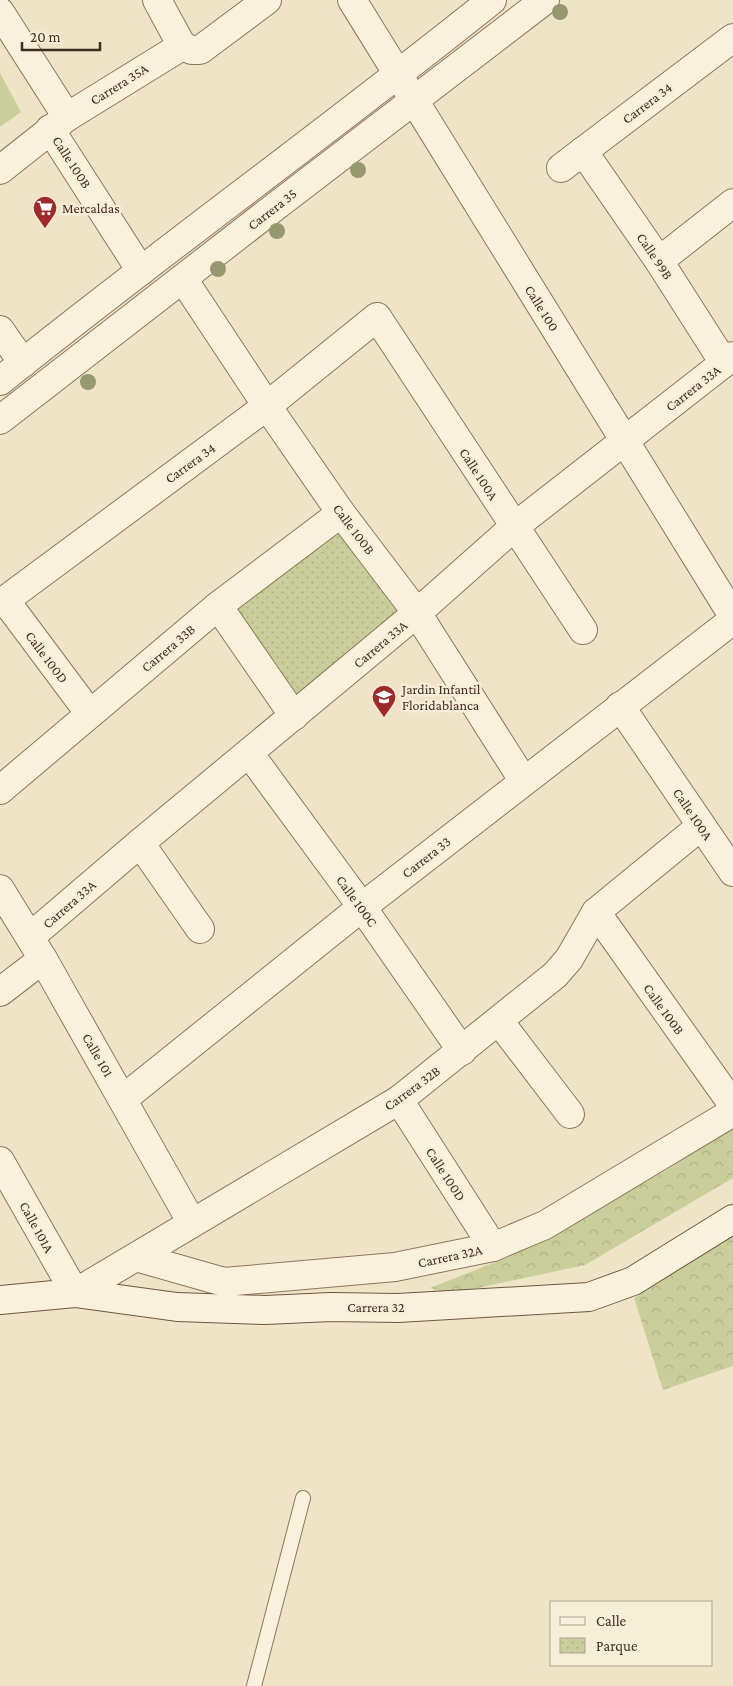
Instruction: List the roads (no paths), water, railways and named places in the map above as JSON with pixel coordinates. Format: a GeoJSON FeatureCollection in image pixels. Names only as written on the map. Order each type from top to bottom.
{"type":"FeatureCollection","features":[{"type":"Feature","properties":{"kind":"street"},"geometry":{"type":"LineString","coordinates":[[157,0],[182,46],[192,50],[200,50],[268,0]]}},
{"type":"Feature","properties":{"kind":"street","name":"Calle 100"},"geometry":{"type":"LineString","coordinates":[[352,0],[397,76],[733,618]]}},
{"type":"Feature","properties":{"kind":"street"},"geometry":{"type":"LineString","coordinates":[[0,381],[262,177],[397,76],[492,0]]}},
{"type":"Feature","properties":{"kind":"street","name":"Carrera 35"},"geometry":{"type":"LineString","coordinates":[[0,420],[545,0]]}},
{"type":"Feature","properties":{"kind":"street","name":"Calle 100B"},"geometry":{"type":"LineString","coordinates":[[0,12],[141,271]]}},
{"type":"Feature","properties":{"kind":"street","name":"Carrera 34"},"geometry":{"type":"LineString","coordinates":[[561,168],[733,38]]}},
{"type":"Feature","properties":{"kind":"street","name":"Carrera 35A"},"geometry":{"type":"LineString","coordinates":[[0,170],[59,123],[182,46]]}},
{"type":"Feature","properties":{"kind":"street","name":"Calle 99B"},"geometry":{"type":"LineString","coordinates":[[584,151],[728,360]]}},
{"type":"Feature","properties":{"kind":"street"},"geometry":{"type":"LineString","coordinates":[[659,261],[733,203]]}},
{"type":"Feature","properties":{"kind":"street","name":"Calle 100B"},"geometry":{"type":"LineString","coordinates":[[183,279],[341,513],[417,613],[523,780]]}},
{"type":"Feature","properties":{"kind":"street","name":"Carrera 34"},"geometry":{"type":"LineString","coordinates":[[2,602],[267,406],[377,318]]}},
{"type":"Feature","properties":{"kind":"street","name":"Calle 100A"},"geometry":{"type":"LineString","coordinates":[[377,318],[583,630]]}},
{"type":"Feature","properties":{"kind":"street"},"geometry":{"type":"LineString","coordinates":[[0,330],[22,363]]}},
{"type":"Feature","properties":{"kind":"street","name":"Carrera 33A"},"geometry":{"type":"LineString","coordinates":[[0,992],[37,948],[140,843],[417,613],[514,527],[728,360]]}},
{"type":"Feature","properties":{"kind":"street","name":"Carrera 33B"},"geometry":{"type":"LineString","coordinates":[[0,790],[218,606],[341,513]]}},
{"type":"Feature","properties":{"kind":"street","name":"Calle 100D"},"geometry":{"type":"LineString","coordinates":[[2,602],[90,714]]}},
{"type":"Feature","properties":{"kind":"street"},"geometry":{"type":"LineString","coordinates":[[218,606],[294,716]]}},
{"type":"Feature","properties":{"kind":"street","name":"Carrera 33"},"geometry":{"type":"LineString","coordinates":[[123,1099],[523,780],[733,618]]}},
{"type":"Feature","properties":{"kind":"street","name":"Calle 100A"},"geometry":{"type":"LineString","coordinates":[[620,706],[733,872]]}},
{"type":"Feature","properties":{"kind":"street","name":"Calle 100C"},"geometry":{"type":"LineString","coordinates":[[249,753],[362,907],[462,1051]]}},
{"type":"Feature","properties":{"kind":"street","name":"Carrera 32B"},"geometry":{"type":"LineString","coordinates":[[75,1293],[398,1100],[555,976],[570,959],[596,912],[701,826]]}},
{"type":"Feature","properties":{"kind":"street"},"geometry":{"type":"LineString","coordinates":[[140,843],[200,929]]}},
{"type":"Feature","properties":{"kind":"street","name":"Calle 101"},"geometry":{"type":"LineString","coordinates":[[0,889],[37,948],[192,1223]]}},
{"type":"Feature","properties":{"kind":"street","name":"Calle 100B"},"geometry":{"type":"LineString","coordinates":[[596,912],[733,1105]]}},
{"type":"Feature","properties":{"kind":"street"},"geometry":{"type":"LineString","coordinates":[[499,1021],[570,1114]]}},
{"type":"Feature","properties":{"kind":"street","name":"Calle 100D"},"geometry":{"type":"LineString","coordinates":[[398,1100],[493,1247]]}},
{"type":"Feature","properties":{"kind":"street","name":"Carrera 32A"},"geometry":{"type":"LineString","coordinates":[[136,1257],[224,1282],[395,1267],[493,1247],[545,1225],[733,1112]]}},
{"type":"Feature","properties":{"kind":"street","name":"Calle 101A"},"geometry":{"type":"LineString","coordinates":[[0,1161],[75,1293]]}},
{"type":"Feature","properties":{"kind":"street","name":"Carrera 32"},"geometry":{"type":"LineString","coordinates":[[0,1300],[75,1293],[177,1307],[264,1310],[331,1307],[398,1308],[589,1298],[633,1281],[733,1219]]}},
{"type":"Feature","properties":{"kind":"lane"},"geometry":{"type":"LineString","coordinates":[[254,1686],[303,1498]]}},
{"type":"Feature","properties":{"kind":"place","name":"Mercaldas"},"geometry":{"type":"Point","coordinates":[45,229]}},
{"type":"Feature","properties":{"kind":"place","name":"Jardin Infantil Floridablanca"},"geometry":{"type":"Point","coordinates":[384,718]}}]}
